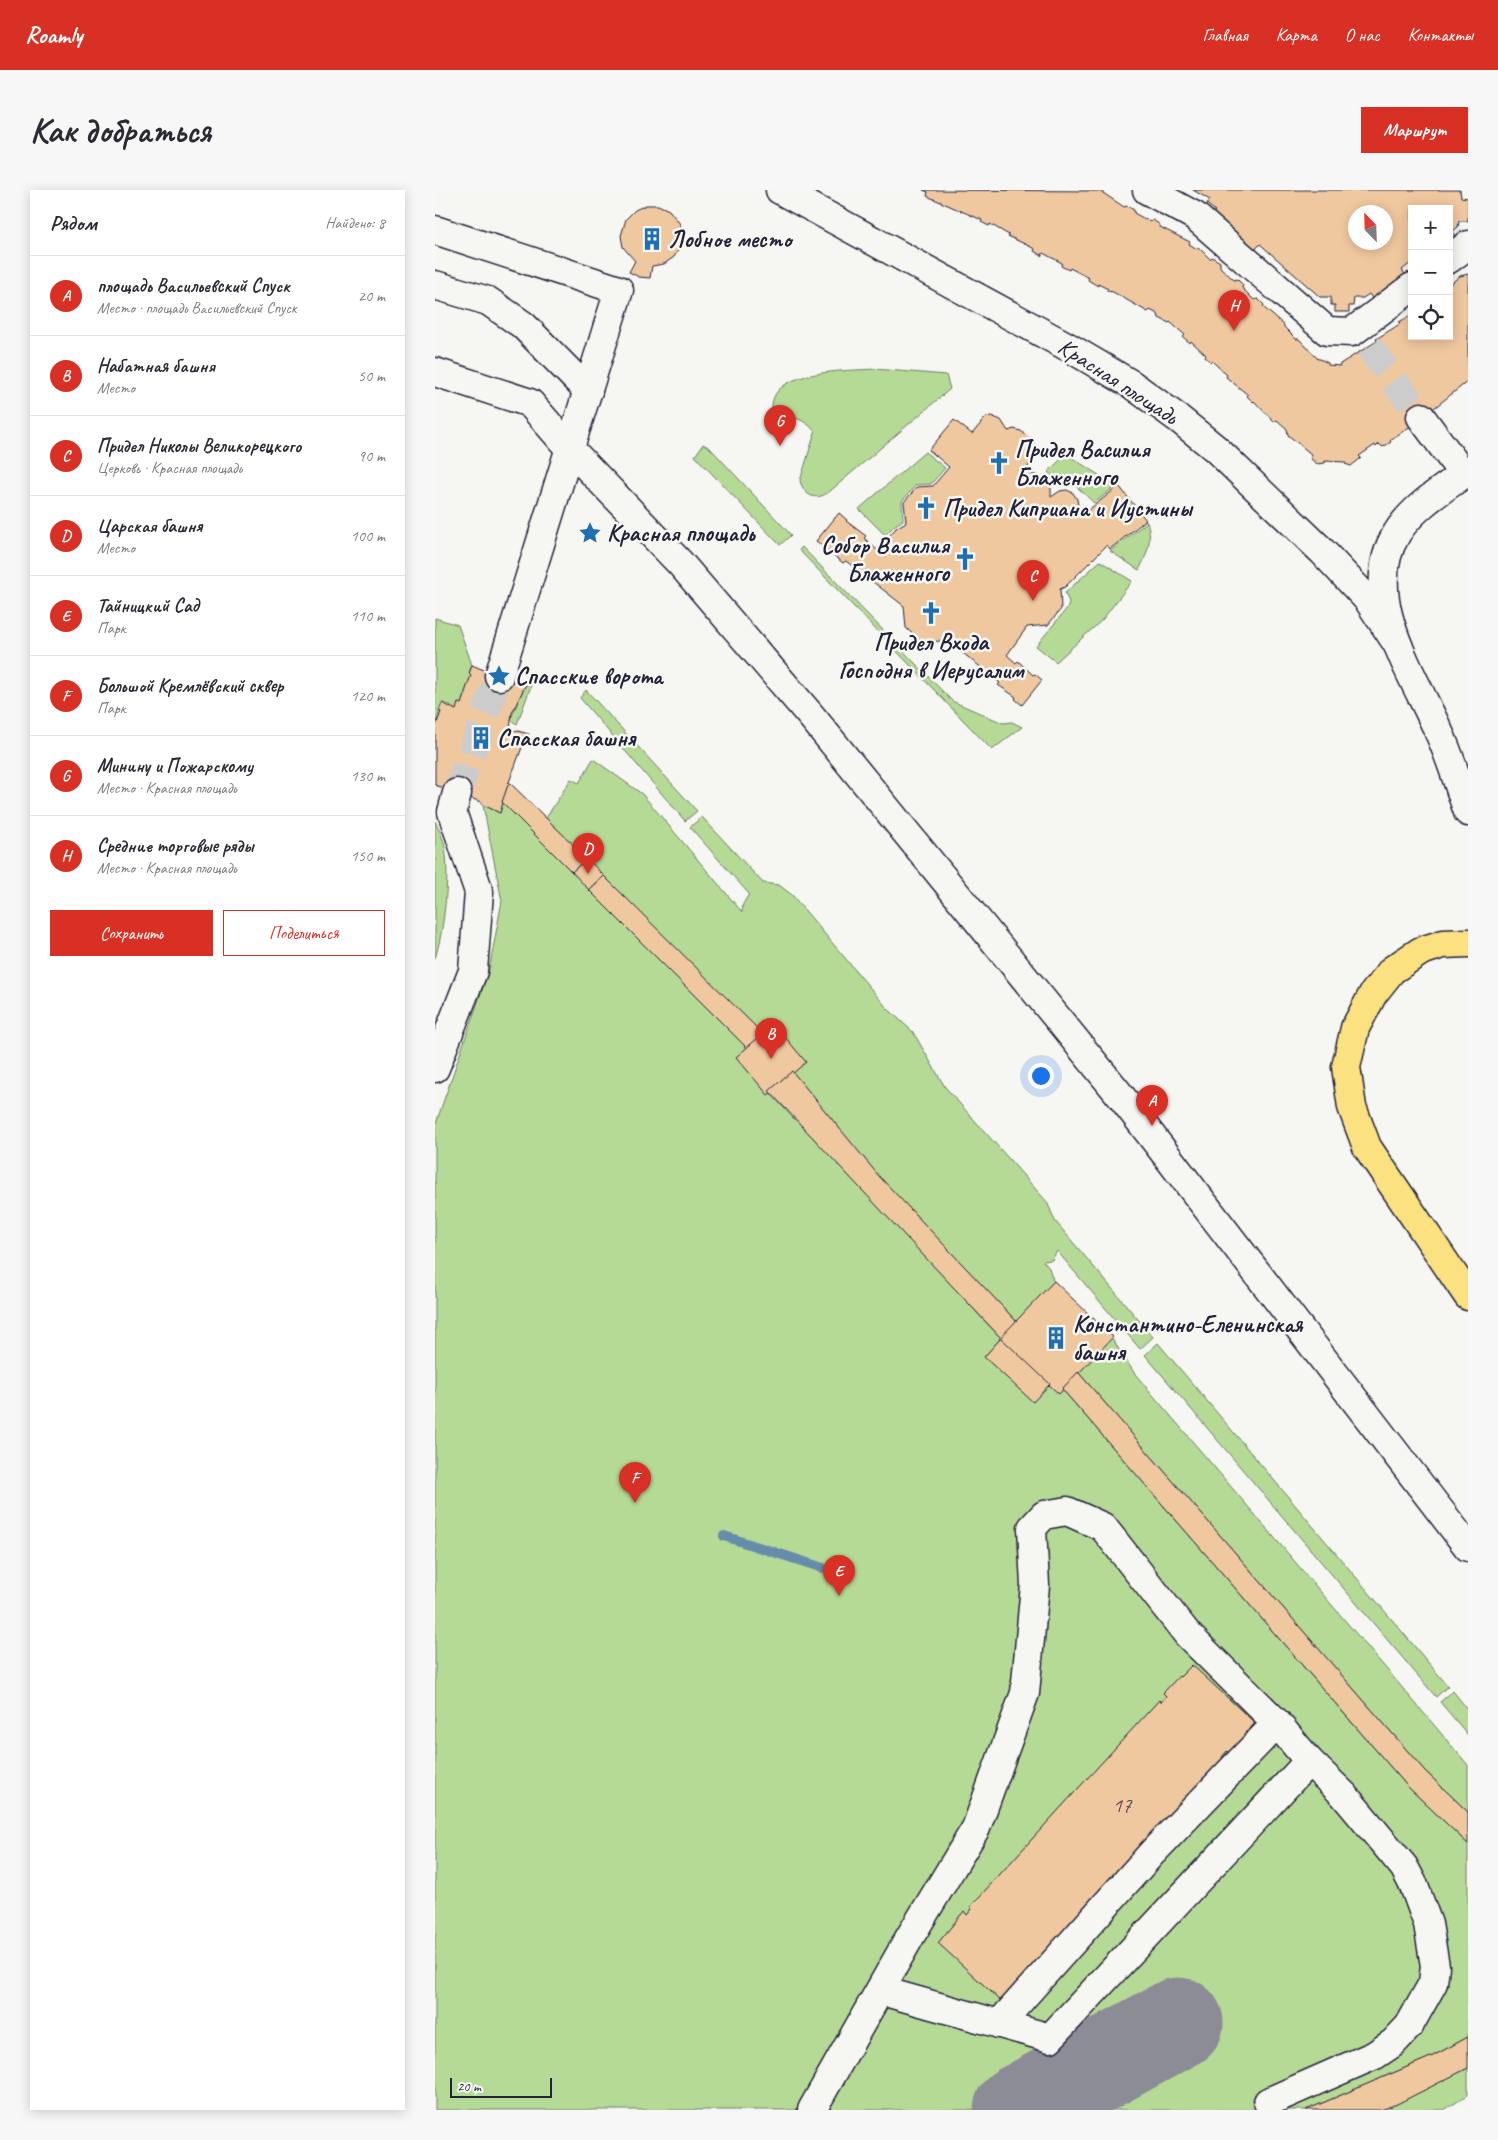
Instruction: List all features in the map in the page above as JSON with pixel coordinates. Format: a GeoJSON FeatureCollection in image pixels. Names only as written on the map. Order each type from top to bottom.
{"type":"FeatureCollection","features":[{"type":"Feature","properties":{"kind":"main road"},"geometry":{"type":"LineString","coordinates":[[1468,943],[1443,944],[1421,951],[1392,970],[1373,994],[1355,1028],[1346,1067],[1351,1107],[1367,1147],[1468,1296]]}},
{"type":"Feature","properties":{"kind":"street","name":"Красная площадь"},"geometry":{"type":"LineString","coordinates":[[780,190],[1070,348],[1131,384],[1179,419],[1215,449],[1322,551],[1368,600],[1398,646]]}},
{"type":"Feature","properties":{"kind":"street"},"geometry":{"type":"LineString","coordinates":[[1147,190],[1195,216],[1327,331],[1352,332],[1362,338],[1408,291]]}},
{"type":"Feature","properties":{"kind":"street"},"geometry":{"type":"LineString","coordinates":[[435,230],[619,290],[499,676]]}},
{"type":"Feature","properties":{"kind":"street"},"geometry":{"type":"LineString","coordinates":[[1453,256],[1468,245]]}},
{"type":"Feature","properties":{"kind":"street"},"geometry":{"type":"LineString","coordinates":[[435,285],[488,301],[523,325],[588,390]]}},
{"type":"Feature","properties":{"kind":"street"},"geometry":{"type":"LineString","coordinates":[[435,372],[530,403],[570,449],[680,563],[812,717],[1120,1095],[1468,1547]]}},
{"type":"Feature","properties":{"kind":"street"},"geometry":{"type":"LineString","coordinates":[[1421,417],[1466,473],[1417,509],[1404,522],[1388,552],[1383,578],[1384,587],[1387,612],[1398,646],[1444,744],[1468,812]]}},
{"type":"Feature","properties":{"kind":"street"},"geometry":{"type":"LineString","coordinates":[[1444,744],[1468,780]]}},
{"type":"Feature","properties":{"kind":"street"},"geometry":{"type":"LineString","coordinates":[[435,1068],[473,971],[479,892],[448,803]]}},
{"type":"Feature","properties":{"kind":"street"},"geometry":{"type":"LineString","coordinates":[[812,2110],[882,1990],[911,1935],[976,1828],[1025,1693],[1035,1585],[1032,1528],[1044,1515],[1067,1511],[1103,1527],[1188,1634],[1277,1723],[1309,1761],[1344,1795],[1405,1867],[1428,1924],[1435,1966],[1433,1983],[1409,2026],[1393,2043],[1375,2054],[1268,2102]]}},
{"type":"Feature","properties":{"kind":"street"},"geometry":{"type":"LineString","coordinates":[[999,2024],[1152,1853],[1277,1723]]}},
{"type":"Feature","properties":{"kind":"street"},"geometry":{"type":"LineString","coordinates":[[882,1990],[1049,2038],[1309,1761]]}},
{"type":"Feature","properties":{"kind":"green space"},"geometry":{"type":"Polygon","coordinates":[[[875,369],[946,375],[950,389],[829,492],[815,497],[808,494],[800,481],[815,432],[801,420],[772,407],[775,395],[784,385],[813,374],[875,369]]]}},
{"type":"Feature","properties":{"kind":"green space"},"geometry":{"type":"Polygon","coordinates":[[[703,444],[710,448],[791,535],[780,545],[695,456],[703,444]]]}},
{"type":"Feature","properties":{"kind":"green space"},"geometry":{"type":"Polygon","coordinates":[[[925,452],[945,468],[931,484],[916,485],[902,501],[903,520],[885,535],[859,509],[925,452]]]}},
{"type":"Feature","properties":{"kind":"green space"},"geometry":{"type":"Polygon","coordinates":[[[1066,454],[1116,486],[1094,503],[1076,486],[1072,484],[1061,485],[1048,472],[1066,454]]]}},
{"type":"Feature","properties":{"kind":"green space"},"geometry":{"type":"Polygon","coordinates":[[[1147,522],[1149,528],[1148,547],[1139,570],[1110,551],[1147,522]]]}},
{"type":"Feature","properties":{"kind":"green space"},"geometry":{"type":"Polygon","coordinates":[[[802,547],[952,701],[1003,723],[1012,722],[1022,727],[992,750],[799,550],[802,547]]]}},
{"type":"Feature","properties":{"kind":"green space"},"geometry":{"type":"Polygon","coordinates":[[[1100,561],[1132,581],[1102,620],[1056,662],[1036,646],[1068,607],[1069,602],[1065,593],[1100,561]]]}},
{"type":"Feature","properties":{"kind":"green space"},"geometry":{"type":"Polygon","coordinates":[[[435,618],[458,625],[472,665],[469,673],[471,675],[461,704],[456,710],[450,708],[450,705],[442,703],[435,728],[435,618]]]}},
{"type":"Feature","properties":{"kind":"green space"},"geometry":{"type":"Polygon","coordinates":[[[526,684],[531,686],[517,724],[510,720],[526,684]]]}},
{"type":"Feature","properties":{"kind":"green space"},"geometry":{"type":"Polygon","coordinates":[[[586,690],[697,811],[685,821],[580,698],[586,690]]]}},
{"type":"Feature","properties":{"kind":"green space"},"geometry":{"type":"Polygon","coordinates":[[[593,759],[642,794],[742,912],[743,904],[749,894],[690,827],[702,817],[763,883],[779,885],[792,895],[887,1008],[913,1032],[945,1087],[1047,1202],[1055,1221],[1153,1337],[1140,1349],[1057,1251],[1052,1260],[1043,1261],[1049,1268],[1054,1283],[1017,1322],[900,1199],[977,1313],[1001,1338],[985,1356],[989,1361],[1003,1372],[1042,1392],[1050,1384],[1062,1389],[1408,1787],[1468,1844],[1468,2037],[1433,2056],[1306,2110],[435,2110],[435,1126],[489,970],[502,901],[483,805],[500,813],[502,802],[578,850],[546,818],[571,779],[579,783],[593,759]],[[764,1035],[772,1054],[771,1094],[793,1118],[885,1184],[764,1035]]]}},
{"type":"Feature","properties":{"kind":"green space"},"geometry":{"type":"Polygon","coordinates":[[[435,821],[444,843],[447,884],[444,917],[435,958],[435,821]]]}},
{"type":"Feature","properties":{"kind":"green space"},"geometry":{"type":"Polygon","coordinates":[[[1111,1337],[1135,1374],[1468,1765],[1468,1812],[1425,1771],[1078,1372],[1111,1337]]]}},
{"type":"Feature","properties":{"kind":"green space"},"geometry":{"type":"Polygon","coordinates":[[[1158,1343],[1448,1686],[1436,1697],[1145,1355],[1158,1343]]]}},
{"type":"Feature","properties":{"kind":"green space"},"geometry":{"type":"Polygon","coordinates":[[[1453,1691],[1468,1710],[1468,1735],[1440,1702],[1453,1691]]]}},
{"type":"Feature","properties":{"kind":"green space"},"geometry":{"type":"Polygon","coordinates":[[[1468,2068],[1468,2095],[1444,2110],[1381,2110],[1468,2068]]]}},
{"type":"Feature","properties":{"kind":"building"},"geometry":{"type":"Polygon","coordinates":[[[923,190],[1100,191],[1124,207],[1127,206],[1134,210],[1134,213],[1150,222],[1153,220],[1160,227],[1190,242],[1189,244],[1197,249],[1198,247],[1210,259],[1212,257],[1220,262],[1220,267],[1234,280],[1237,279],[1243,285],[1242,288],[1254,300],[1258,299],[1264,305],[1263,307],[1284,325],[1296,339],[1299,339],[1318,359],[1328,363],[1328,365],[1340,366],[1340,364],[1377,341],[1376,339],[1408,317],[1408,340],[1453,340],[1453,282],[1460,276],[1468,274],[1468,381],[1414,424],[1390,440],[1391,442],[1383,447],[1379,444],[1376,447],[1375,445],[1359,456],[1361,458],[1351,466],[1345,464],[1345,462],[1325,461],[1325,463],[1317,464],[1311,459],[1311,454],[1288,435],[1287,429],[1277,420],[1274,422],[1248,395],[1226,377],[1227,375],[1205,357],[1206,355],[1191,341],[1190,343],[1183,337],[1185,335],[1170,322],[1159,318],[1158,314],[1150,310],[1148,312],[1113,292],[1107,291],[1108,289],[1098,284],[1098,286],[1088,280],[1089,278],[1070,268],[1069,270],[1061,266],[1062,263],[1043,253],[1042,256],[1034,251],[1035,249],[1008,236],[990,224],[989,226],[981,222],[982,220],[927,196],[928,192],[923,190]]]}},
{"type":"Feature","properties":{"kind":"building"},"geometry":{"type":"Polygon","coordinates":[[[1193,190],[1460,190],[1461,197],[1468,198],[1468,221],[1459,221],[1458,227],[1453,231],[1453,205],[1408,205],[1408,265],[1402,270],[1407,277],[1375,302],[1369,294],[1363,298],[1354,298],[1353,306],[1349,306],[1349,312],[1335,312],[1335,305],[1331,305],[1331,297],[1320,297],[1260,244],[1254,251],[1212,214],[1215,211],[1207,204],[1210,200],[1193,190]]]}},
{"type":"Feature","properties":{"kind":"building","name":"Лобное место"},"geometry":{"type":"Polygon","coordinates":[[[646,205],[658,205],[669,210],[680,224],[683,236],[680,247],[674,257],[664,264],[652,266],[650,278],[639,277],[629,272],[635,261],[623,247],[621,236],[626,219],[635,210],[646,205]]]}},
{"type":"Feature","properties":{"kind":"building","name":"Собор Василия Блаженного"},"geometry":{"type":"Polygon","coordinates":[[[991,416],[1001,420],[1008,431],[1014,429],[1021,431],[1033,441],[1037,455],[1028,466],[1033,475],[1036,475],[1051,487],[1051,497],[1060,491],[1067,490],[1073,493],[1077,499],[1078,506],[1087,511],[1119,486],[1146,520],[1110,549],[1107,545],[1065,587],[1060,589],[1061,609],[1048,625],[1027,627],[1007,655],[1016,663],[1018,661],[1033,675],[1035,674],[1042,680],[1022,705],[1015,699],[1016,697],[998,685],[1000,683],[947,640],[923,643],[906,628],[904,606],[846,561],[843,563],[816,541],[839,513],[846,521],[866,536],[864,538],[877,550],[896,528],[906,522],[904,502],[917,487],[933,486],[949,467],[929,450],[954,420],[972,434],[986,417],[991,416]]]}},
{"type":"Feature","properties":{"kind":"building","name":"Спасская башня"},"geometry":{"type":"Polygon","coordinates":[[[472,665],[508,680],[526,684],[512,713],[510,729],[529,734],[524,742],[509,782],[500,813],[481,804],[481,802],[435,785],[435,728],[441,712],[439,711],[442,703],[456,710],[458,703],[461,704],[471,675],[469,674],[472,665]]]}},
{"type":"Feature","properties":{"kind":"building"},"geometry":{"type":"Polygon","coordinates":[[[509,782],[587,858],[572,872],[502,802],[509,782]]]}},
{"type":"Feature","properties":{"kind":"building"},"geometry":{"type":"Polygon","coordinates":[[[587,858],[604,876],[589,890],[572,872],[587,858]]]}},
{"type":"Feature","properties":{"kind":"building"},"geometry":{"type":"Polygon","coordinates":[[[604,876],[764,1035],[748,1049],[589,890],[604,876]]]}},
{"type":"Feature","properties":{"kind":"building"},"geometry":{"type":"Polygon","coordinates":[[[774,1024],[806,1062],[768,1095],[736,1057],[774,1024]]]}},
{"type":"Feature","properties":{"kind":"building"},"geometry":{"type":"Polygon","coordinates":[[[792,1071],[879,1176],[1017,1322],[1001,1338],[769,1091],[792,1071]]]}},
{"type":"Feature","properties":{"kind":"building","name":"Константино-Еленинская башня"},"geometry":{"type":"Polygon","coordinates":[[[1054,1281],[1113,1337],[1059,1394],[999,1339],[1054,1281]]]}},
{"type":"Feature","properties":{"kind":"building"},"geometry":{"type":"Polygon","coordinates":[[[1001,1338],[1050,1384],[1033,1402],[984,1357],[1001,1338]]]}},
{"type":"Feature","properties":{"kind":"building"},"geometry":{"type":"Polygon","coordinates":[[[1078,1372],[1425,1771],[1468,1812],[1468,1844],[1408,1787],[1062,1389],[1078,1372]]]}},
{"type":"Feature","properties":{"kind":"building"},"geometry":{"type":"Polygon","coordinates":[[[1192,1665],[1255,1723],[1230,1754],[1227,1751],[1222,1757],[1223,1759],[1034,1965],[1027,1970],[1030,1972],[1001,2001],[938,1943],[964,1911],[967,1915],[972,1909],[970,1907],[1159,1700],[1161,1702],[1166,1696],[1163,1693],[1192,1665]]]}},
{"type":"Feature","properties":{"kind":"building"},"geometry":{"type":"Polygon","coordinates":[[[1468,2037],[1468,2068],[1397,2104],[1381,2110],[1306,2110],[1433,2056],[1468,2037]]]}},
{"type":"Feature","properties":{"kind":"waterway"},"geometry":{"type":"LineString","coordinates":[[724,1536],[823,1568]]}},
{"type":"Feature","properties":{"kind":"taxiway"},"geometry":{"type":"LineString","coordinates":[[1019,2110],[1178,2023]]}},
{"type":"Feature","properties":{"kind":"tunnel"},"geometry":{"type":"LineString","coordinates":[[1369,347],[1421,417]]}},
{"type":"Feature","properties":{"kind":"tunnel"},"geometry":{"type":"LineString","coordinates":[[457,793],[499,676]]}},
{"type":"Feature","properties":{"kind":"place","name":"Лобное место"},"geometry":{"type":"Point","coordinates":[652,239]}},
{"type":"Feature","properties":{"kind":"place","name":"Средние торговые ряды"},"geometry":{"type":"Point","coordinates":[1234,331]}},
{"type":"Feature","properties":{"kind":"place","name":"Минину и Пожарскому"},"geometry":{"type":"Point","coordinates":[780,446]}},
{"type":"Feature","properties":{"kind":"place","name":"Придел Василия Блаженного"},"geometry":{"type":"Point","coordinates":[999,463]}},
{"type":"Feature","properties":{"kind":"place","name":"Придел Киприана и Иустины"},"geometry":{"type":"Point","coordinates":[926,508]}},
{"type":"Feature","properties":{"kind":"place","name":"Красная площадь"},"geometry":{"type":"Point","coordinates":[590,533]}},
{"type":"Feature","properties":{"kind":"place","name":"Собор Василия Блаженного"},"geometry":{"type":"Point","coordinates":[965,559]}},
{"type":"Feature","properties":{"kind":"place","name":"Придел Николы Великорецкого"},"geometry":{"type":"Point","coordinates":[1033,601]}},
{"type":"Feature","properties":{"kind":"place","name":"Придел Входа Господня в Иерусалим"},"geometry":{"type":"Point","coordinates":[931,613]}},
{"type":"Feature","properties":{"kind":"place","name":"Спасские ворота"},"geometry":{"type":"Point","coordinates":[499,676]}},
{"type":"Feature","properties":{"kind":"place","name":"Спасская башня"},"geometry":{"type":"Point","coordinates":[481,738]}},
{"type":"Feature","properties":{"kind":"place","name":"Царская башня"},"geometry":{"type":"Point","coordinates":[588,874]}},
{"type":"Feature","properties":{"kind":"place","name":"Набатная башня"},"geometry":{"type":"Point","coordinates":[771,1059]}},
{"type":"Feature","properties":{"kind":"place","name":"площадь Васильевский Спуск"},"geometry":{"type":"Point","coordinates":[1152,1126]}},
{"type":"Feature","properties":{"kind":"place","name":"Константино-Еленинская башня"},"geometry":{"type":"Point","coordinates":[1056,1338]}},
{"type":"Feature","properties":{"kind":"place","name":"Большой Кремлёвский сквер"},"geometry":{"type":"Point","coordinates":[635,1503]}},
{"type":"Feature","properties":{"kind":"place","name":"Тайницкий Сад"},"geometry":{"type":"Point","coordinates":[839,1596]}}]}
